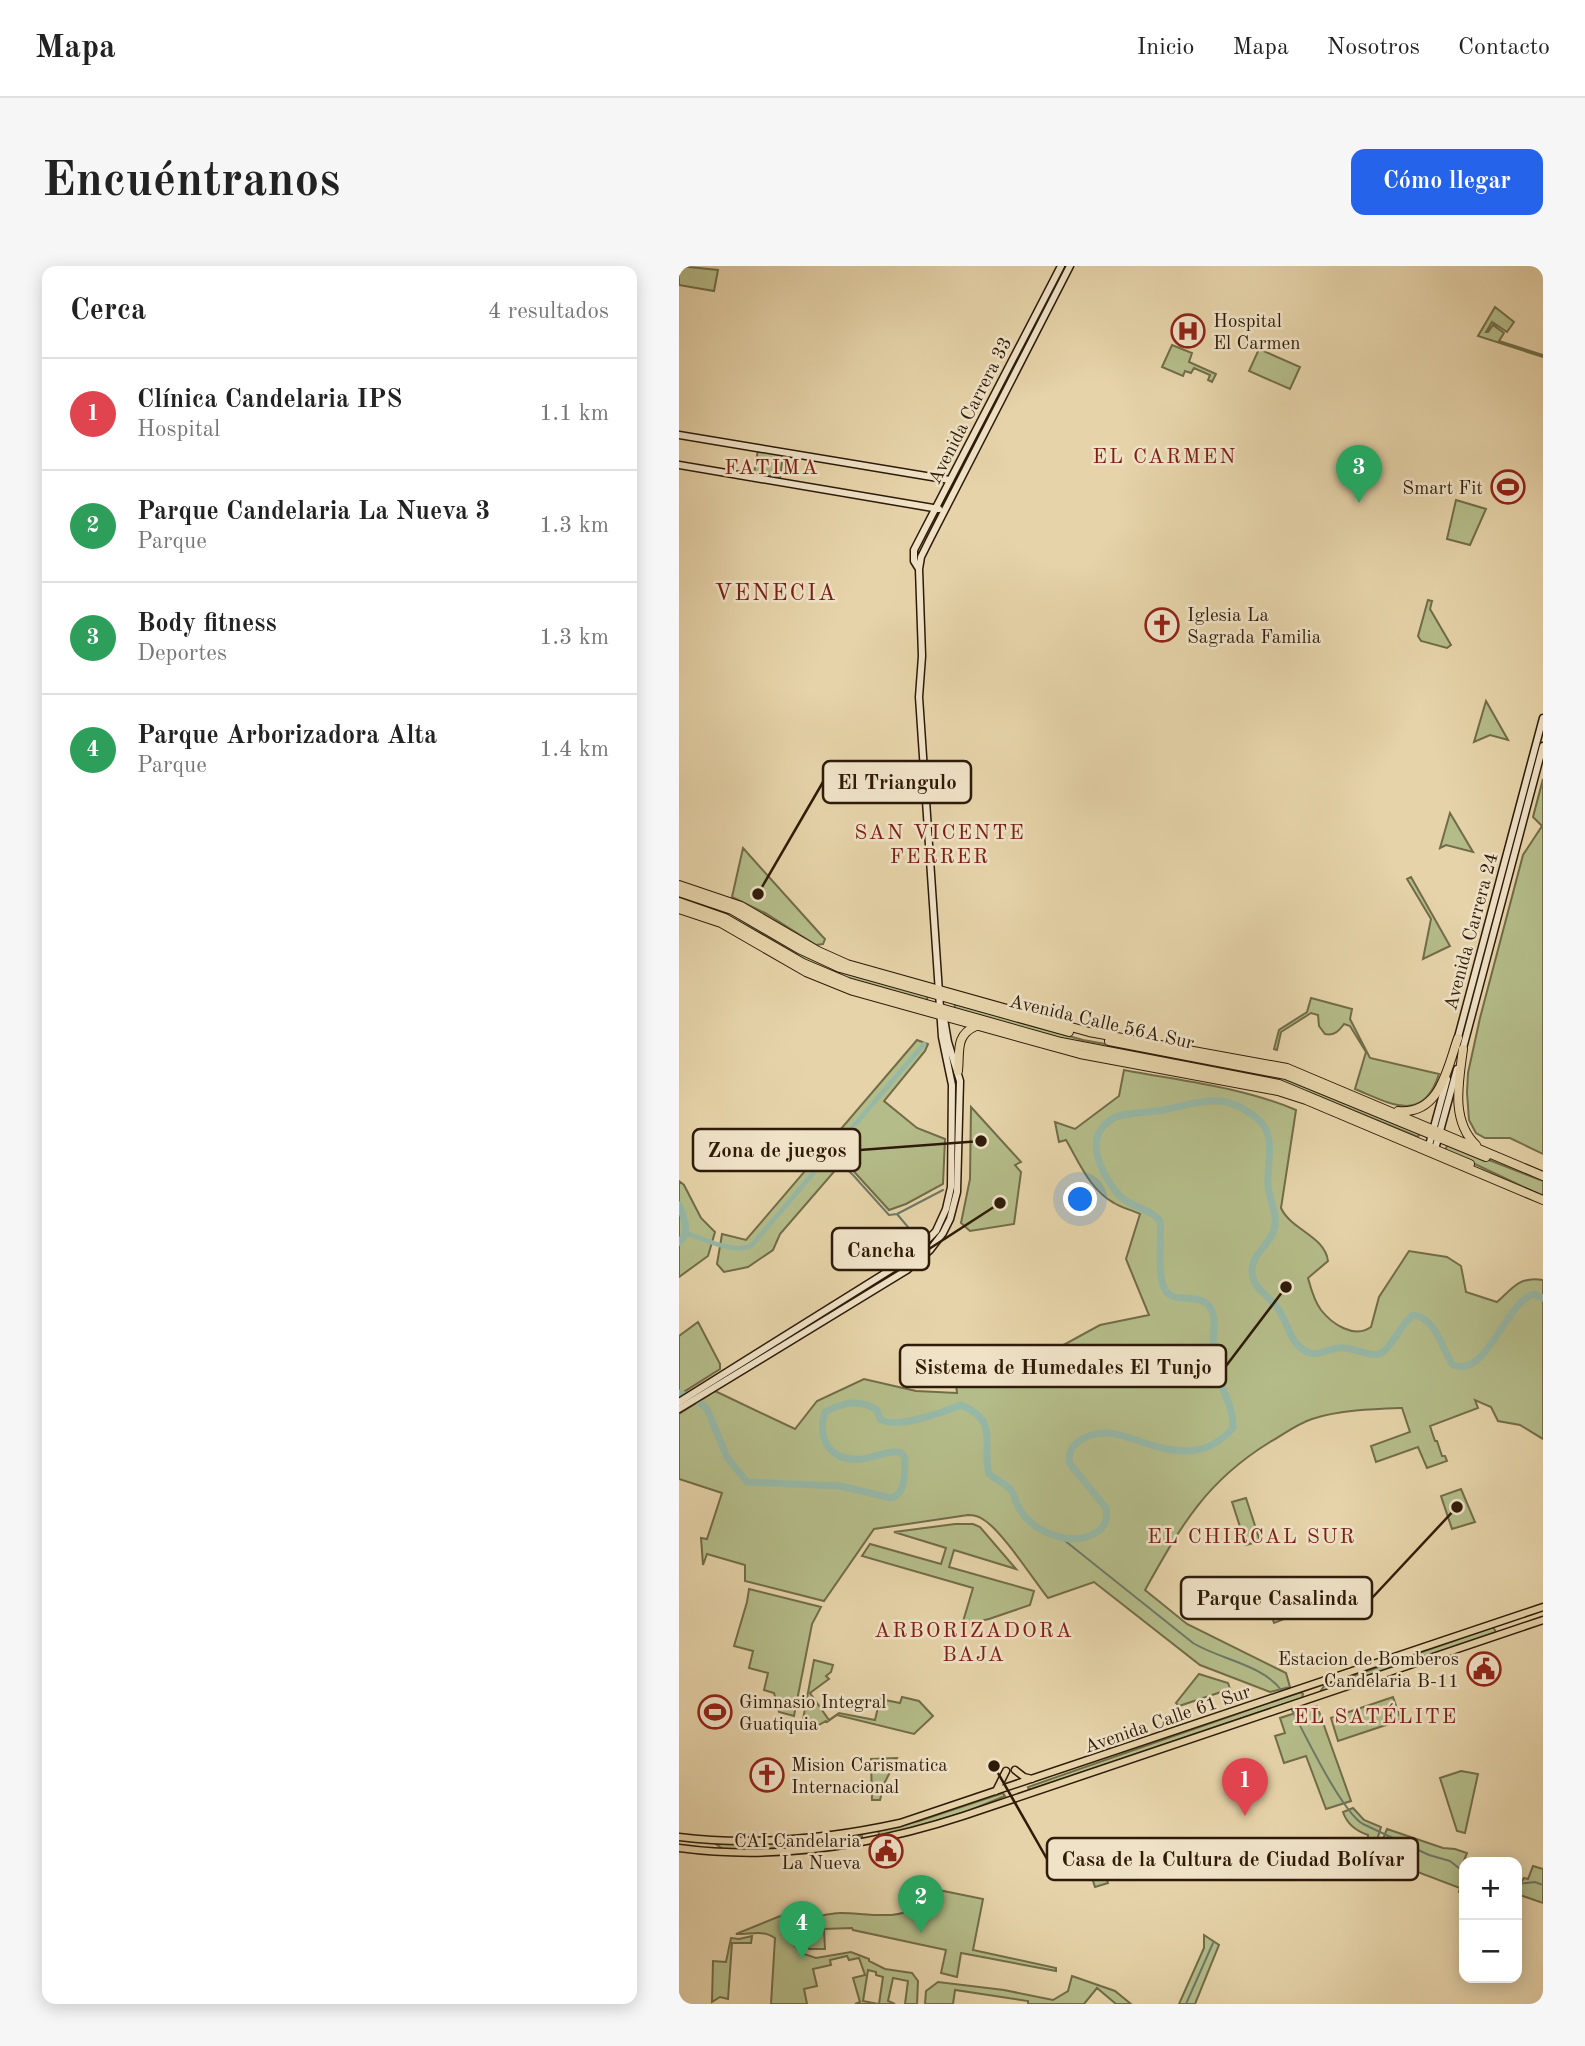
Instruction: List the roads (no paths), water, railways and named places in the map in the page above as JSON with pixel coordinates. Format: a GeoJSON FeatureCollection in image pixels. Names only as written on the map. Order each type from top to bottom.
{"type":"FeatureCollection","features":[{"type":"Feature","properties":{"kind":"highway","name":"Avenida Calle 56A Sur"},"geometry":{"type":"LineString","coordinates":[[679,885],[722,899],[762,917],[831,958],[939,995],[1016,1019],[1144,1049],[1280,1074],[1436,1134]]}},
{"type":"Feature","properties":{"kind":"highway","name":"Avenida Calle 56A Sur"},"geometry":{"type":"LineString","coordinates":[[679,892],[722,905],[806,953],[854,973],[1089,1032],[1265,1063],[1296,1071],[1388,1109],[1482,1156],[1524,1168]]}},
{"type":"Feature","properties":{"kind":"highway"},"geometry":{"type":"LineString","coordinates":[[722,899],[739,914]]}},
{"type":"Feature","properties":{"kind":"highway","name":"Avenida Calle 56A Sur"},"geometry":{"type":"LineString","coordinates":[[679,902],[725,918],[784,953],[829,975],[976,1026],[1112,1060],[1266,1088],[1294,1096],[1431,1150]]}},
{"type":"Feature","properties":{"kind":"highway","name":"Avenida Calle 56A Sur"},"geometry":{"type":"LineString","coordinates":[[679,909],[721,923],[818,977],[869,995],[1061,1042],[1271,1082],[1343,1109],[1431,1150]]}},
{"type":"Feature","properties":{"kind":"highway"},"geometry":{"type":"LineString","coordinates":[[762,946],[784,953]]}},
{"type":"Feature","properties":{"kind":"highway"},"geometry":{"type":"LineString","coordinates":[[854,973],[878,974]]}},
{"type":"Feature","properties":{"kind":"highway"},"geometry":{"type":"LineString","coordinates":[[869,995],[883,992]]}},
{"type":"Feature","properties":{"kind":"highway"},"geometry":{"type":"LineString","coordinates":[[1001,1008],[1016,1019]]}},
{"type":"Feature","properties":{"kind":"highway"},"geometry":{"type":"LineString","coordinates":[[954,1072],[962,1035],[976,1026]]}},
{"type":"Feature","properties":{"kind":"highway"},"geometry":{"type":"LineString","coordinates":[[1010,1028],[1022,1038]]}},
{"type":"Feature","properties":{"kind":"highway"},"geometry":{"type":"LineString","coordinates":[[1388,1109],[1410,1111],[1431,1101],[1442,1083],[1458,1038]]}},
{"type":"Feature","properties":{"kind":"highway"},"geometry":{"type":"LineString","coordinates":[[1144,1049],[1160,1045]]}},
{"type":"Feature","properties":{"kind":"highway"},"geometry":{"type":"LineString","coordinates":[[1462,1049],[1458,1089],[1459,1114],[1468,1136],[1484,1151]]}},
{"type":"Feature","properties":{"kind":"highway"},"geometry":{"type":"LineString","coordinates":[[1112,1060],[1138,1058]]}},
{"type":"Feature","properties":{"kind":"highway"},"geometry":{"type":"LineString","coordinates":[[1265,1063],[1280,1074]]}},
{"type":"Feature","properties":{"kind":"highway"},"geometry":{"type":"LineString","coordinates":[[1325,1108],[1343,1109]]}},
{"type":"Feature","properties":{"kind":"highway"},"geometry":{"type":"LineString","coordinates":[[1436,1134],[1543,1176]]}},
{"type":"Feature","properties":{"kind":"highway"},"geometry":{"type":"LineString","coordinates":[[1431,1150],[1541,1199]]}},
{"type":"Feature","properties":{"kind":"main road","name":"Avenida Carrera 33"},"geometry":{"type":"LineString","coordinates":[[919,569],[914,550],[1061,266]]}},
{"type":"Feature","properties":{"kind":"main road","name":"Avenida Carrera 33"},"geometry":{"type":"LineString","coordinates":[[816,1321],[916,1263],[937,1242],[953,1210],[958,1183],[956,1097],[950,1048],[939,995],[919,697],[922,656],[919,569],[921,557],[944,509],[1070,266]]}},
{"type":"Feature","properties":{"kind":"main road"},"geometry":{"type":"LineString","coordinates":[[1032,322],[1043,320]]}},
{"type":"Feature","properties":{"kind":"main road"},"geometry":{"type":"LineString","coordinates":[[679,435],[950,480],[954,485],[954,492]]}},
{"type":"Feature","properties":{"kind":"main road"},"geometry":{"type":"LineString","coordinates":[[679,465],[944,509]]}},
{"type":"Feature","properties":{"kind":"main road","name":"Avenida Carrera 24"},"geometry":{"type":"LineString","coordinates":[[1436,1134],[1458,1038],[1543,718]]}},
{"type":"Feature","properties":{"kind":"main road","name":"Avenida Carrera 24"},"geometry":{"type":"LineString","coordinates":[[1431,1150],[1462,1049],[1543,746]]}},
{"type":"Feature","properties":{"kind":"main road","name":"Avenida Carrera 33"},"geometry":{"type":"LineString","coordinates":[[816,1321],[921,1250],[943,1217],[951,1187],[956,1097],[960,1085],[954,1072]]}},
{"type":"Feature","properties":{"kind":"main road"},"geometry":{"type":"LineString","coordinates":[[679,1402],[712,1385],[816,1321]]}},
{"type":"Feature","properties":{"kind":"main road"},"geometry":{"type":"LineString","coordinates":[[679,1409],[712,1385]]}},
{"type":"Feature","properties":{"kind":"main road","name":"Avenida Calle 61 Sur"},"geometry":{"type":"LineString","coordinates":[[679,1837],[733,1841],[796,1839],[863,1830],[911,1819],[1543,1607]]}},
{"type":"Feature","properties":{"kind":"main road","name":"Avenida Calle 61 Sur"},"geometry":{"type":"LineString","coordinates":[[679,1848],[760,1853],[798,1851],[871,1841],[948,1821],[1543,1619]]}},
{"type":"Feature","properties":{"kind":"main road"},"geometry":{"type":"LineString","coordinates":[[1301,1689],[1306,1693],[1305,1700]]}},
{"type":"Feature","properties":{"kind":"main road"},"geometry":{"type":"LineString","coordinates":[[1015,1770],[1024,1777],[1034,1779]]}},
{"type":"Feature","properties":{"kind":"main road"},"geometry":{"type":"LineString","coordinates":[[994,1793],[1002,1783],[1006,1771]]}},
{"type":"Feature","properties":{"kind":"main road"},"geometry":{"type":"LineString","coordinates":[[863,1830],[872,1835],[871,1841]]}},
{"type":"Feature","properties":{"kind":"main road"},"geometry":{"type":"LineString","coordinates":[[692,1850],[690,1844],[693,1839]]}},
{"type":"Feature","properties":{"kind":"waterway"},"geometry":{"type":"LineString","coordinates":[[686,1233],[728,1247],[745,1248],[752,1245],[924,1044]]}},
{"type":"Feature","properties":{"kind":"waterway"},"geometry":{"type":"LineString","coordinates":[[679,1393],[696,1399],[707,1409],[727,1457],[747,1482],[840,1486],[891,1498],[900,1492],[904,1482],[905,1458],[902,1454],[892,1452],[866,1458],[842,1457],[829,1448],[825,1440],[825,1412],[844,1404],[858,1403],[877,1410],[880,1419],[897,1422],[920,1419],[961,1405],[973,1412],[985,1426],[989,1474],[1011,1490],[1027,1518],[1055,1536],[1077,1539],[1097,1532],[1106,1522],[1106,1508],[1070,1464],[1070,1451],[1079,1441],[1099,1433],[1109,1433],[1162,1448],[1191,1451],[1212,1445],[1233,1428],[1231,1410],[1213,1360],[1213,1314],[1201,1300],[1174,1297],[1166,1291],[1160,1268],[1160,1221],[1117,1193],[1100,1165],[1096,1145],[1103,1127],[1117,1117],[1204,1102],[1229,1102],[1256,1117],[1267,1133],[1270,1151],[1268,1184],[1275,1225],[1272,1235],[1254,1260],[1253,1277],[1258,1288],[1275,1304],[1296,1344],[1307,1352],[1319,1353],[1343,1348],[1379,1354],[1413,1315],[1421,1317],[1432,1327],[1452,1364],[1464,1366],[1475,1362],[1485,1352],[1524,1300],[1534,1294],[1543,1298]]}},
{"type":"Feature","properties":{"kind":"waterway"},"geometry":{"type":"LineString","coordinates":[[831,1155],[889,1215],[897,1214],[943,1190]]}},
{"type":"Feature","properties":{"kind":"waterway"},"geometry":{"type":"LineString","coordinates":[[679,1205],[686,1230],[679,1242]]}},
{"type":"Feature","properties":{"kind":"waterway"},"geometry":{"type":"LineString","coordinates":[[897,1214],[918,1239]]}},
{"type":"Feature","properties":{"kind":"waterway"},"geometry":{"type":"LineString","coordinates":[[1059,1536],[1193,1643],[1264,1674],[1282,1691]]}},
{"type":"Feature","properties":{"kind":"waterway"},"geometry":{"type":"LineString","coordinates":[[1291,1708],[1324,1771],[1354,1817],[1363,1824],[1429,1855],[1450,1861],[1459,1868]]}},
{"type":"Feature","properties":{"kind":"waterway"},"geometry":{"type":"LineString","coordinates":[[1522,1883],[1535,1882],[1543,1885]]}},
{"type":"Feature","properties":{"kind":"waterway"},"geometry":{"type":"LineString","coordinates":[[1186,2004],[1213,1943]]}},
{"type":"Feature","properties":{"kind":"place","name":"Hospital El Carmen"},"geometry":{"type":"Point","coordinates":[1188,331]}},
{"type":"Feature","properties":{"kind":"place","name":"Smart Fit"},"geometry":{"type":"Point","coordinates":[1508,487]}},
{"type":"Feature","properties":{"kind":"place","name":"Body fitness"},"geometry":{"type":"Point","coordinates":[1359,503]}},
{"type":"Feature","properties":{"kind":"place","name":"Iglesia La Sagrada Familia"},"geometry":{"type":"Point","coordinates":[1162,625]}},
{"type":"Feature","properties":{"kind":"place","name":"El Triangulo"},"geometry":{"type":"Point","coordinates":[758,894]}},
{"type":"Feature","properties":{"kind":"place","name":"Zona de juegos"},"geometry":{"type":"Point","coordinates":[981,1141]}},
{"type":"Feature","properties":{"kind":"place","name":"Cancha"},"geometry":{"type":"Point","coordinates":[1000,1203]}},
{"type":"Feature","properties":{"kind":"place","name":"Sistema de Humedales El Tunjo"},"geometry":{"type":"Point","coordinates":[1286,1287]}},
{"type":"Feature","properties":{"kind":"place","name":"Parque Casalinda"},"geometry":{"type":"Point","coordinates":[1457,1507]}},
{"type":"Feature","properties":{"kind":"place","name":"Estacion de Bomberos Candelaria B-11"},"geometry":{"type":"Point","coordinates":[1484,1669]}},
{"type":"Feature","properties":{"kind":"place","name":"Gimnasio Integral Guatiquia"},"geometry":{"type":"Point","coordinates":[715,1712]}},
{"type":"Feature","properties":{"kind":"place","name":"Casa de la Cultura de Ciudad Bolívar"},"geometry":{"type":"Point","coordinates":[994,1766]}},
{"type":"Feature","properties":{"kind":"place","name":"Mision Carismatica Internacional"},"geometry":{"type":"Point","coordinates":[767,1775]}},
{"type":"Feature","properties":{"kind":"place","name":"Clínica Candelaria IPS"},"geometry":{"type":"Point","coordinates":[1245,1816]}},
{"type":"Feature","properties":{"kind":"place","name":"CAI Candelaria La Nueva"},"geometry":{"type":"Point","coordinates":[886,1851]}},
{"type":"Feature","properties":{"kind":"place","name":"Parque Candelaria La Nueva 3"},"geometry":{"type":"Point","coordinates":[921,1933]}},
{"type":"Feature","properties":{"kind":"place","name":"Parque Arborizadora Alta"},"geometry":{"type":"Point","coordinates":[802,1959]}},
{"type":"Feature","properties":{"kind":"district","name":"EL CARMEN"},"geometry":{"type":"Point","coordinates":[1165,456]}},
{"type":"Feature","properties":{"kind":"district","name":"FATIMA"},"geometry":{"type":"Point","coordinates":[772,467]}},
{"type":"Feature","properties":{"kind":"district","name":"VENECIA"},"geometry":{"type":"Point","coordinates":[776,592]}},
{"type":"Feature","properties":{"kind":"district","name":"SAN VICENTE FERRER"},"geometry":{"type":"Point","coordinates":[940,844]}},
{"type":"Feature","properties":{"kind":"district","name":"EL CHIRCAL SUR"},"geometry":{"type":"Point","coordinates":[1252,1536]}},
{"type":"Feature","properties":{"kind":"district","name":"ARBORIZADORA BAJA"},"geometry":{"type":"Point","coordinates":[974,1642]}},
{"type":"Feature","properties":{"kind":"district","name":"EL SATÉLITE"},"geometry":{"type":"Point","coordinates":[1376,1716]}}]}
